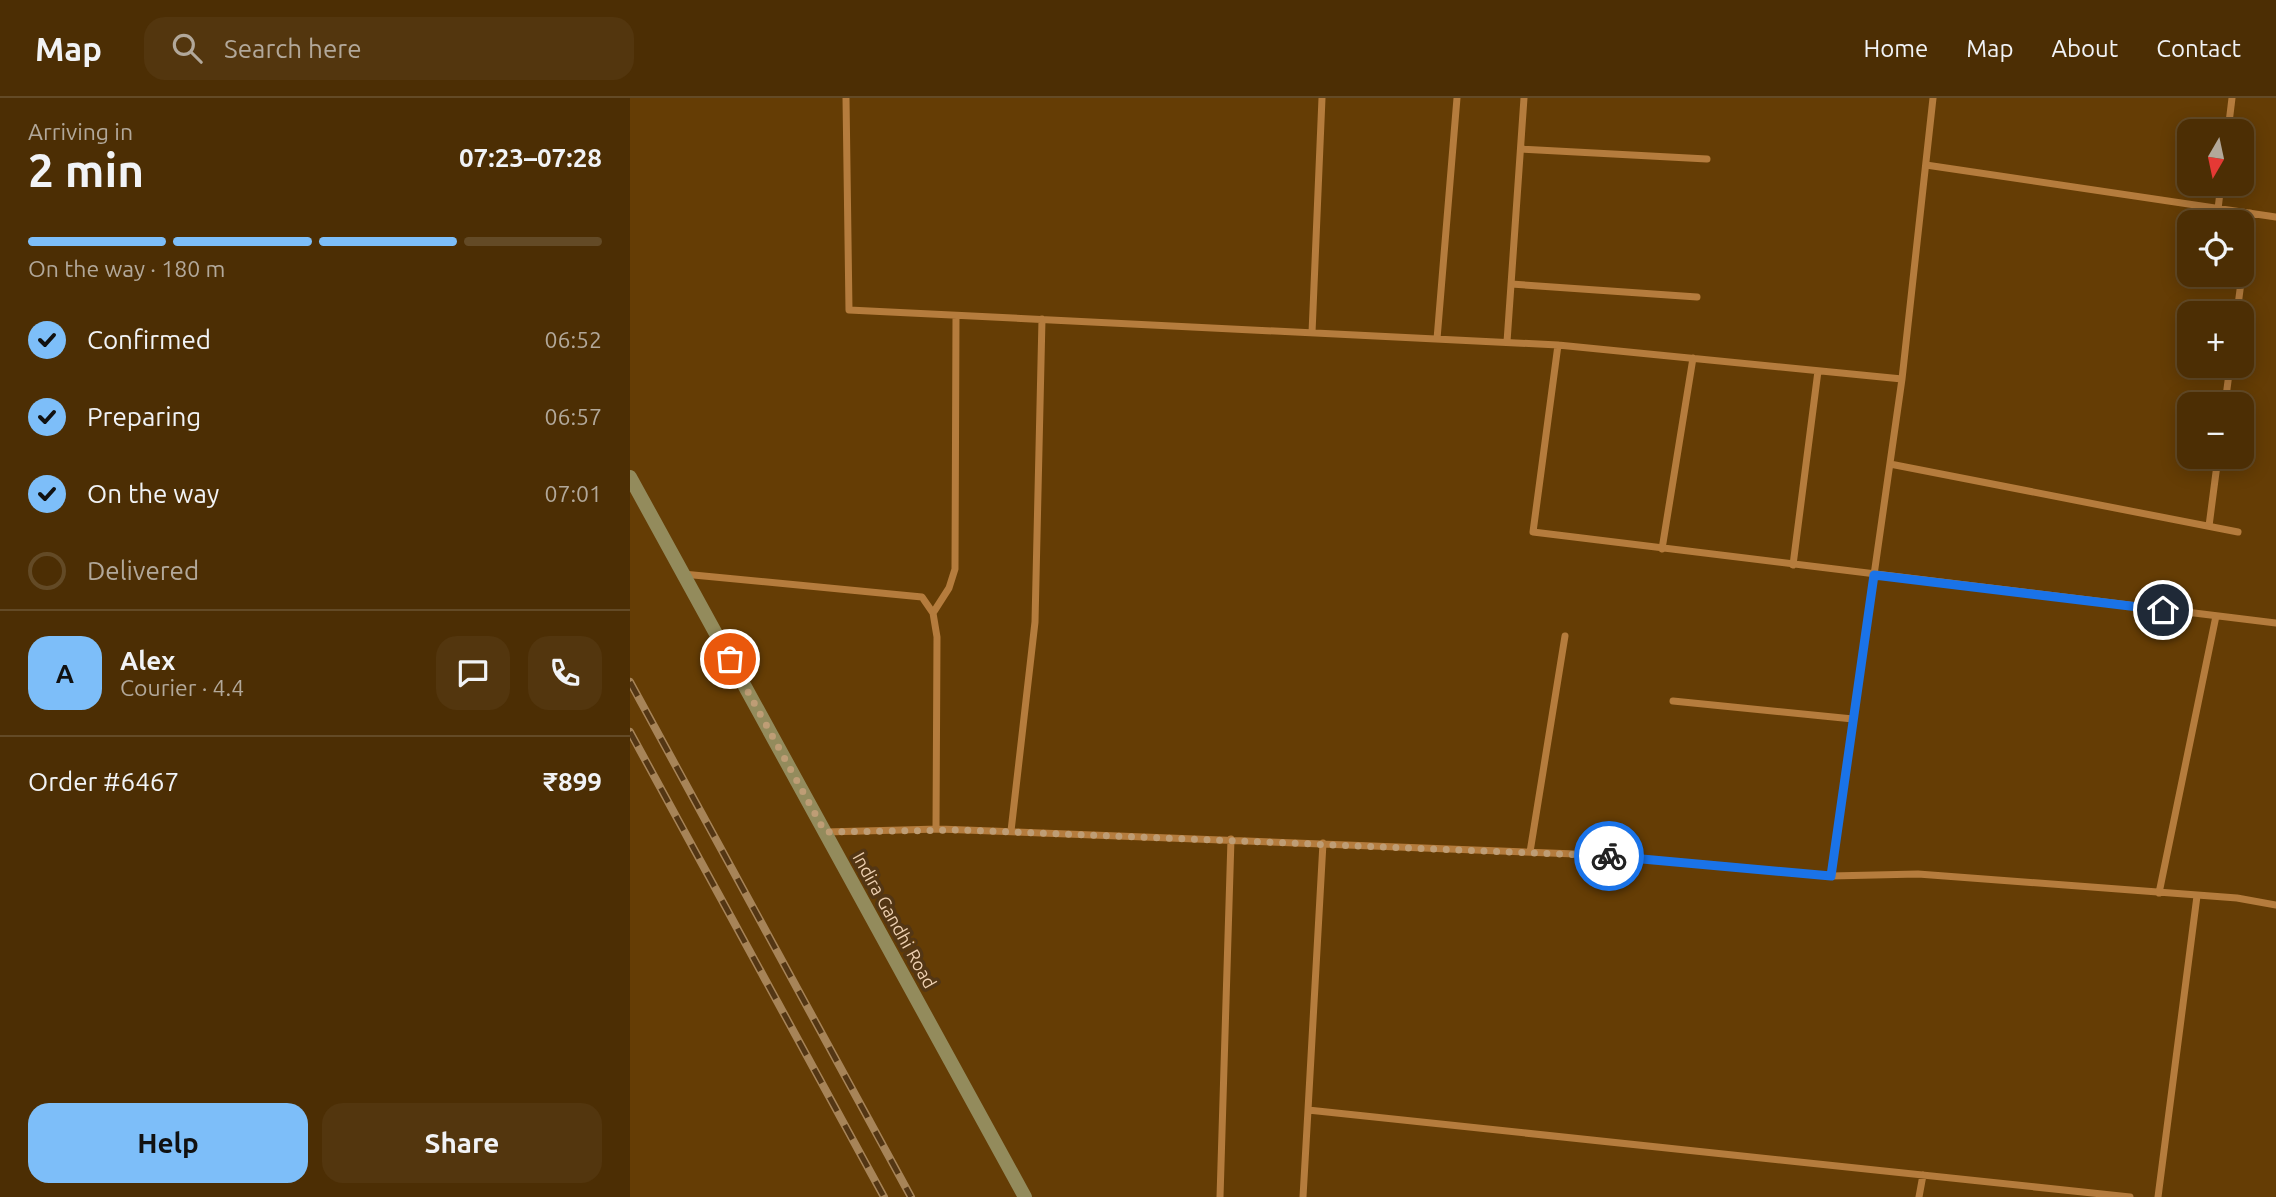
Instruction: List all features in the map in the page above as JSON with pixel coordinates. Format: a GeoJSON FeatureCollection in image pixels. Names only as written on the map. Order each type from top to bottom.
{"type":"FeatureCollection","features":[{"type":"Feature","properties":{"kind":"street"},"geometry":{"type":"LineString","coordinates":[[846,98],[849,310],[1558,345],[1902,379]]}},
{"type":"Feature","properties":{"kind":"street"},"geometry":{"type":"LineString","coordinates":[[1312,332],[1322,98]]}},
{"type":"Feature","properties":{"kind":"street"},"geometry":{"type":"LineString","coordinates":[[1437,339],[1457,98]]}},
{"type":"Feature","properties":{"kind":"street"},"geometry":{"type":"LineString","coordinates":[[1507,342],[1524,98]]}},
{"type":"Feature","properties":{"kind":"street"},"geometry":{"type":"LineString","coordinates":[[1831,876],[1902,379],[1933,98]]}},
{"type":"Feature","properties":{"kind":"street"},"geometry":{"type":"LineString","coordinates":[[2229,119],[2232,98]]}},
{"type":"Feature","properties":{"kind":"street"},"geometry":{"type":"LineString","coordinates":[[1521,149],[1707,159]]}},
{"type":"Feature","properties":{"kind":"street"},"geometry":{"type":"LineString","coordinates":[[1926,165],[2226,210]]}},
{"type":"Feature","properties":{"kind":"street"},"geometry":{"type":"LineString","coordinates":[[2218,209],[2220,196]]}},
{"type":"Feature","properties":{"kind":"street"},"geometry":{"type":"LineString","coordinates":[[2254,214],[2276,217]]}},
{"type":"Feature","properties":{"kind":"street"},"geometry":{"type":"LineString","coordinates":[[1511,284],[1697,297]]}},
{"type":"Feature","properties":{"kind":"street"},"geometry":{"type":"LineString","coordinates":[[933,612],[950,588],[955,569],[957,316]]}},
{"type":"Feature","properties":{"kind":"street"},"geometry":{"type":"LineString","coordinates":[[1012,831],[1035,622],[1042,319]]}},
{"type":"Feature","properties":{"kind":"street"},"geometry":{"type":"LineString","coordinates":[[1558,345],[1533,532],[2276,623]]}},
{"type":"Feature","properties":{"kind":"street"},"geometry":{"type":"LineString","coordinates":[[1662,549],[1693,358]]}},
{"type":"Feature","properties":{"kind":"street"},"geometry":{"type":"LineString","coordinates":[[1793,565],[1818,371]]}},
{"type":"Feature","properties":{"kind":"street"},"geometry":{"type":"LineString","coordinates":[[1890,464],[2238,532]]}},
{"type":"Feature","properties":{"kind":"street"},"geometry":{"type":"LineString","coordinates":[[2209,526],[2216,469]]}},
{"type":"Feature","properties":{"kind":"street","name":"Indira Gandhi Road"},"geometry":{"type":"LineString","coordinates":[[630,477],[1025,1197]]}},
{"type":"Feature","properties":{"kind":"street"},"geometry":{"type":"LineString","coordinates":[[683,573],[922,597],[933,612],[937,637],[936,829]]}},
{"type":"Feature","properties":{"kind":"street"},"geometry":{"type":"LineString","coordinates":[[2159,893],[2216,616]]}},
{"type":"Feature","properties":{"kind":"street"},"geometry":{"type":"LineString","coordinates":[[1530,852],[1565,636]]}},
{"type":"Feature","properties":{"kind":"street"},"geometry":{"type":"LineString","coordinates":[[1673,701],[1853,719]]}},
{"type":"Feature","properties":{"kind":"street"},"geometry":{"type":"LineString","coordinates":[[825,832],[936,829],[1012,831],[1601,855],[1831,876],[1918,874],[2197,896],[2276,905]]}},
{"type":"Feature","properties":{"kind":"street"},"geometry":{"type":"LineString","coordinates":[[1220,1197],[1231,839]]}},
{"type":"Feature","properties":{"kind":"street"},"geometry":{"type":"LineString","coordinates":[[1303,1197],[1323,843]]}},
{"type":"Feature","properties":{"kind":"street"},"geometry":{"type":"LineString","coordinates":[[2158,1197],[2197,896]]}},
{"type":"Feature","properties":{"kind":"street"},"geometry":{"type":"LineString","coordinates":[[1308,1110],[2130,1197]]}},
{"type":"Feature","properties":{"kind":"street"},"geometry":{"type":"LineString","coordinates":[[1919,1197],[1923,1175]]}},
{"type":"Feature","properties":{"kind":"street"},"geometry":{"type":"LineString","coordinates":[[2040,1197],[2042,1187]]}},
{"type":"Feature","properties":{"kind":"railway"},"geometry":{"type":"LineString","coordinates":[[630,682],[911,1197]]}},
{"type":"Feature","properties":{"kind":"railway"},"geometry":{"type":"LineString","coordinates":[[630,732],[884,1197]]}},
{"type":"Feature","properties":{"kind":"way so far"},"geometry":{"type":"LineString","coordinates":[[730,659],[825,832],[936,829],[1609,856]]}},
{"type":"Feature","properties":{"kind":"route"},"geometry":{"type":"LineString","coordinates":[[1609,856],[1831,876],[1874,575],[2163,610]]}}]}
